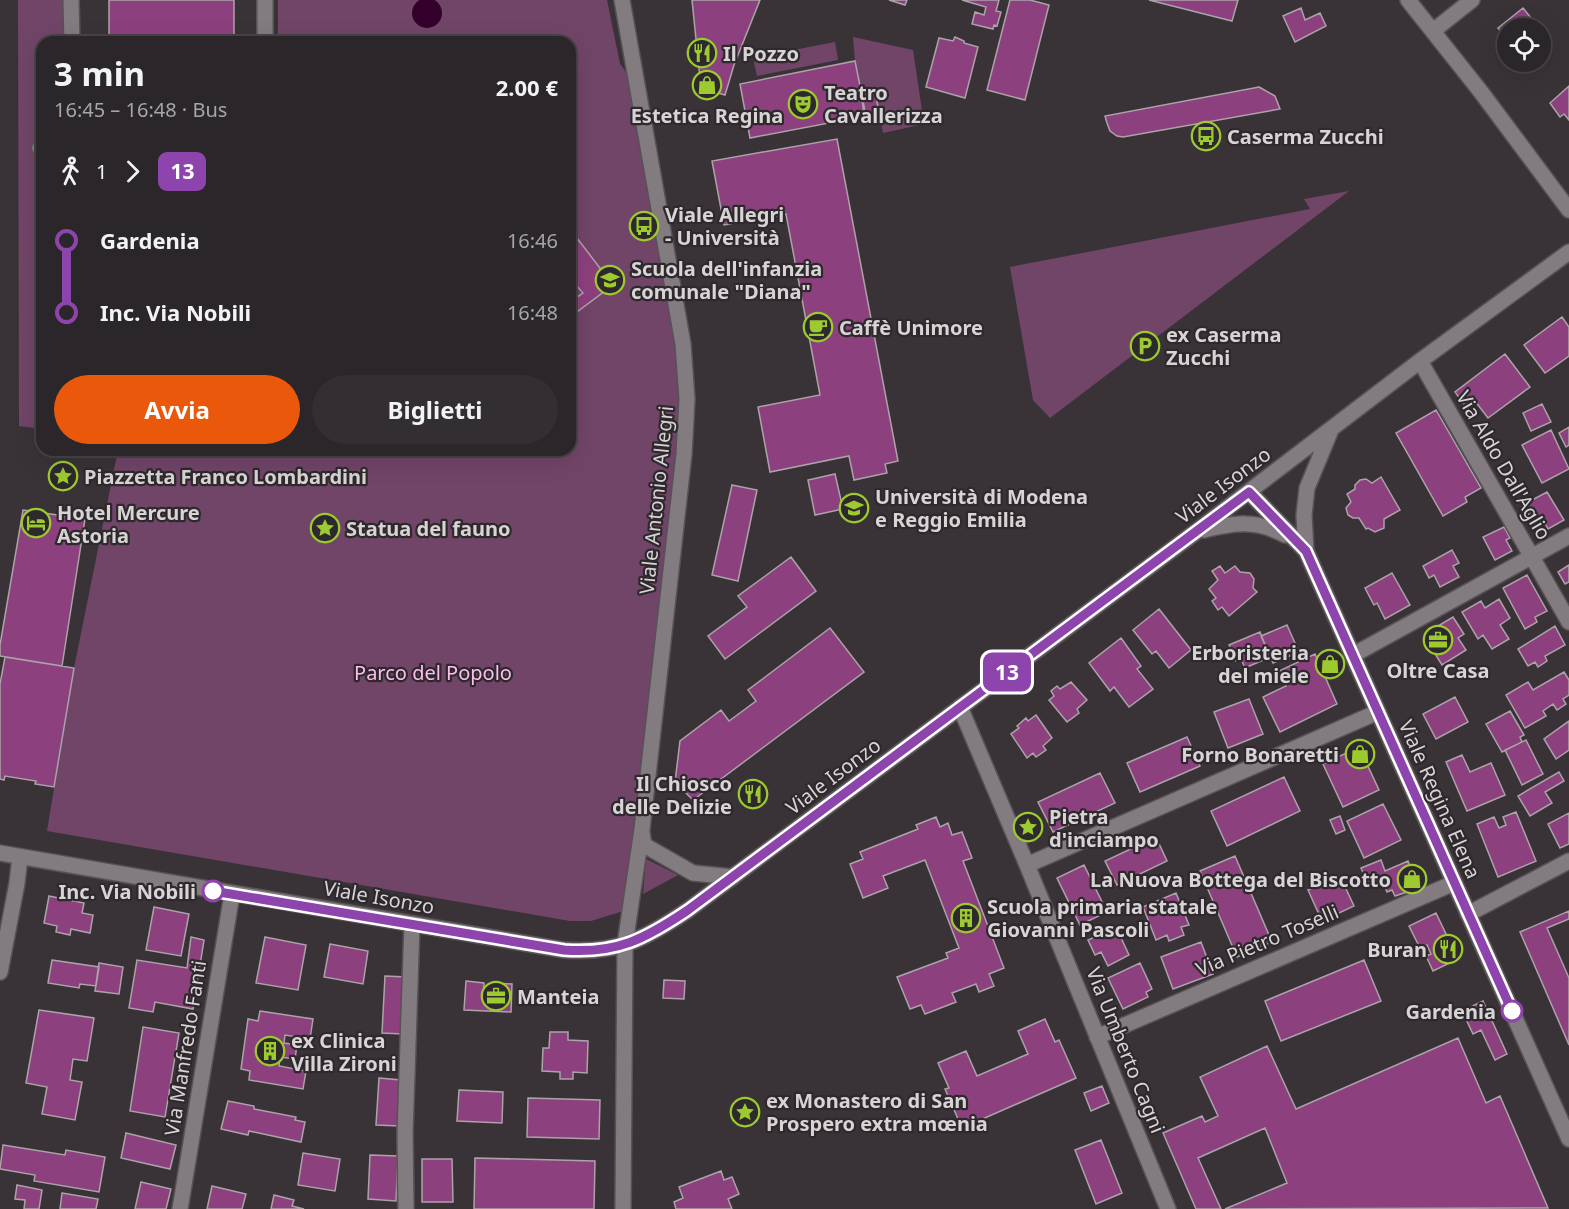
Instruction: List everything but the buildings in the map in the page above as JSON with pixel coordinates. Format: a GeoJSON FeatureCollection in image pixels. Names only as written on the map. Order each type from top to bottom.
{"type":"FeatureCollection","features":[{"type":"Feature","properties":{"kind":"street"},"geometry":{"type":"LineString","coordinates":[[71,0],[72,36]]}},
{"type":"Feature","properties":{"kind":"street"},"geometry":{"type":"LineString","coordinates":[[265,0],[265,36]]}},
{"type":"Feature","properties":{"kind":"street","name":"Viale Antonio Allegri"},"geometry":{"type":"LineString","coordinates":[[622,0],[683,344],[687,399],[684,454],[642,828],[625,944],[623,1209]]}},
{"type":"Feature","properties":{"kind":"street"},"geometry":{"type":"LineString","coordinates":[[1408,0],[1569,210]]}},
{"type":"Feature","properties":{"kind":"street"},"geometry":{"type":"LineString","coordinates":[[1433,31],[1472,0]]}},
{"type":"Feature","properties":{"kind":"street"},"geometry":{"type":"LineString","coordinates":[[1433,31],[1450,36],[1569,193]]}},
{"type":"Feature","properties":{"kind":"street","name":"Viale Isonzo"},"geometry":{"type":"LineString","coordinates":[[0,853],[564,950],[587,952],[625,944],[656,932],[733,877],[1249,492],[1420,361],[1569,252]]}},
{"type":"Feature","properties":{"kind":"street","name":"Via Aldo Dall'Aglio"},"geometry":{"type":"LineString","coordinates":[[1420,361],[1569,622]]}},
{"type":"Feature","properties":{"kind":"street"},"geometry":{"type":"LineString","coordinates":[[1306,551],[1304,515],[1307,488],[1331,430]]}},
{"type":"Feature","properties":{"kind":"street","name":"Viale Regina Elena"},"geometry":{"type":"LineString","coordinates":[[1249,492],[1306,551],[1569,1139]]}},
{"type":"Feature","properties":{"kind":"street"},"geometry":{"type":"LineString","coordinates":[[1197,531],[1247,523],[1269,526],[1306,551]]}},
{"type":"Feature","properties":{"kind":"street"},"geometry":{"type":"LineString","coordinates":[[1353,655],[1569,536]]}},
{"type":"Feature","properties":{"kind":"street","name":"Via Umberto Cagni"},"geometry":{"type":"LineString","coordinates":[[960,707],[1168,1209]]}},
{"type":"Feature","properties":{"kind":"street"},"geometry":{"type":"LineString","coordinates":[[1027,865],[1378,712]]}},
{"type":"Feature","properties":{"kind":"street"},"geometry":{"type":"LineString","coordinates":[[642,828],[644,845],[693,873],[733,877]]}},
{"type":"Feature","properties":{"kind":"street"},"geometry":{"type":"LineString","coordinates":[[0,972],[20,857]]}},
{"type":"Feature","properties":{"kind":"street"},"geometry":{"type":"LineString","coordinates":[[1468,914],[1569,861]]}},
{"type":"Feature","properties":{"kind":"street","name":"Via Pietro Toselli"},"geometry":{"type":"LineString","coordinates":[[1097,1037],[1454,883]]}},
{"type":"Feature","properties":{"kind":"street","name":"Via Manfredo Fanti"},"geometry":{"type":"LineString","coordinates":[[180,1209],[232,894]]}},
{"type":"Feature","properties":{"kind":"street"},"geometry":{"type":"LineString","coordinates":[[406,1209],[405,1133],[412,924]]}},
{"type":"Feature","properties":{"kind":"green space"},"geometry":{"type":"Polygon","coordinates":[[[18,0],[70,0],[70,36],[36,36],[36,428],[19,426],[18,0]]]}},
{"type":"Feature","properties":{"kind":"green space","name":"Parco del Popolo"},"geometry":{"type":"Polygon","coordinates":[[[278,0],[607,0],[620,64],[637,87],[687,399],[630,909],[591,921],[570,921],[47,831],[74,668],[117,456],[576,456],[576,36],[278,36],[278,0]]]}},
{"type":"Feature","properties":{"kind":"green space"},"geometry":{"type":"Polygon","coordinates":[[[853,37],[913,50],[924,124],[883,133],[875,90],[861,92],[853,37]]]}},
{"type":"Feature","properties":{"kind":"green space"},"geometry":{"type":"Polygon","coordinates":[[[835,42],[838,60],[757,76],[754,63],[757,57],[835,42]]]}},
{"type":"Feature","properties":{"kind":"green space"},"geometry":{"type":"Polygon","coordinates":[[[1349,191],[1050,418],[1033,400],[1010,267],[1310,209],[1304,199],[1349,191]]]}},
{"type":"Feature","properties":{"kind":"green space"},"geometry":{"type":"Polygon","coordinates":[[[646,859],[678,875],[643,894],[646,859]]]}},
{"type":"Feature","properties":{"kind":"shaded area"},"geometry":{"type":"Polygon","coordinates":[[[421,-1],[433,-1],[441,7],[441,19],[433,27],[421,27],[413,19],[413,7],[421,-1]]]}},
{"type":"Feature","properties":{"kind":"bus line","name":"13"},"geometry":{"type":"LineString","coordinates":[[213,891],[564,950],[587,952],[609,949],[640,939],[656,932],[688,910],[1249,492],[1306,551],[1512,1011]]}},
{"type":"Feature","properties":{"kind":"place","name":"Il Pozzo"},"geometry":{"type":"Point","coordinates":[702,53]}},
{"type":"Feature","properties":{"kind":"place","name":"Estetica Regina"},"geometry":{"type":"Point","coordinates":[707,85]}},
{"type":"Feature","properties":{"kind":"place","name":"Teatro Cavallerizza"},"geometry":{"type":"Point","coordinates":[803,104]}},
{"type":"Feature","properties":{"kind":"place","name":"Caserma Zucchi"},"geometry":{"type":"Point","coordinates":[1206,136]}},
{"type":"Feature","properties":{"kind":"place","name":"Viale Allegri - Università"},"geometry":{"type":"Point","coordinates":[644,226]}},
{"type":"Feature","properties":{"kind":"place","name":"Scuola dell'infanzia comunale \"Diana\""},"geometry":{"type":"Point","coordinates":[610,280]}},
{"type":"Feature","properties":{"kind":"place","name":"Caffè Unimore"},"geometry":{"type":"Point","coordinates":[818,327]}},
{"type":"Feature","properties":{"kind":"place","name":"ex Caserma Zucchi"},"geometry":{"type":"Point","coordinates":[1145,346]}},
{"type":"Feature","properties":{"kind":"place","name":"Piazzetta Franco Lombardini"},"geometry":{"type":"Point","coordinates":[63,476]}},
{"type":"Feature","properties":{"kind":"place","name":"Università di Modena e Reggio Emilia"},"geometry":{"type":"Point","coordinates":[854,508]}},
{"type":"Feature","properties":{"kind":"place","name":"Hotel Mercure Astoria"},"geometry":{"type":"Point","coordinates":[36,523]}},
{"type":"Feature","properties":{"kind":"place","name":"Statua del fauno"},"geometry":{"type":"Point","coordinates":[325,528]}},
{"type":"Feature","properties":{"kind":"place","name":"Oltre Casa"},"geometry":{"type":"Point","coordinates":[1438,640]}},
{"type":"Feature","properties":{"kind":"place","name":"Erboristeria del miele"},"geometry":{"type":"Point","coordinates":[1330,664]}},
{"type":"Feature","properties":{"kind":"place","name":"Forno Bonaretti"},"geometry":{"type":"Point","coordinates":[1360,754]}},
{"type":"Feature","properties":{"kind":"place","name":"Il Chiosco delle Delizie"},"geometry":{"type":"Point","coordinates":[753,794]}},
{"type":"Feature","properties":{"kind":"place","name":"Pietra d'inciampo"},"geometry":{"type":"Point","coordinates":[1028,827]}},
{"type":"Feature","properties":{"kind":"place","name":"La Nuova Bottega del Biscotto"},"geometry":{"type":"Point","coordinates":[1412,879]}},
{"type":"Feature","properties":{"kind":"place","name":"Inc. Via Nobili"},"geometry":{"type":"Point","coordinates":[213,891]}},
{"type":"Feature","properties":{"kind":"place","name":"Scuola primaria statale Giovanni Pascoli"},"geometry":{"type":"Point","coordinates":[966,918]}},
{"type":"Feature","properties":{"kind":"place","name":"Buran"},"geometry":{"type":"Point","coordinates":[1448,949]}},
{"type":"Feature","properties":{"kind":"place","name":"Manteia"},"geometry":{"type":"Point","coordinates":[496,996]}},
{"type":"Feature","properties":{"kind":"place","name":"Gardenia"},"geometry":{"type":"Point","coordinates":[1512,1011]}},
{"type":"Feature","properties":{"kind":"place","name":"ex Clinica Villa Zironi"},"geometry":{"type":"Point","coordinates":[270,1051]}},
{"type":"Feature","properties":{"kind":"place","name":"ex Monastero di San Prospero extra mœnia"},"geometry":{"type":"Point","coordinates":[745,1112]}}]}
